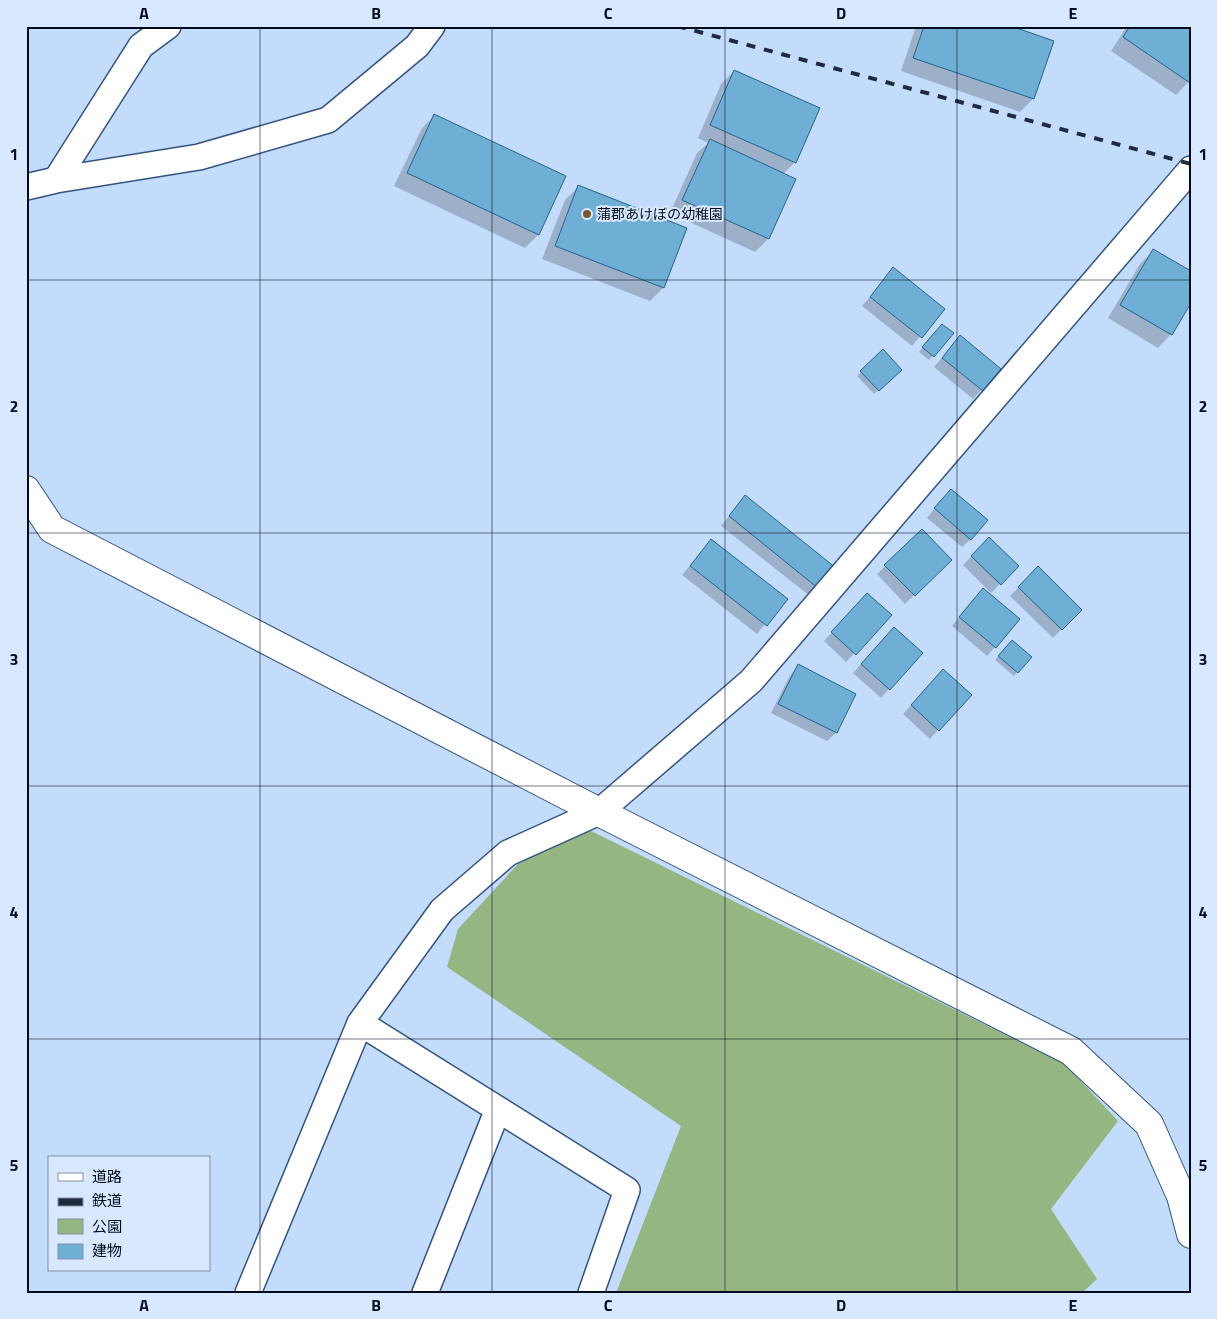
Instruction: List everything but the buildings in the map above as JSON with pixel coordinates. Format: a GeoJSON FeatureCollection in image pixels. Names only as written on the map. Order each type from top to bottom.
{"type":"FeatureCollection","features":[{"type":"Feature","properties":{"kind":"street"},"geometry":{"type":"LineString","coordinates":[[56,180],[141,46],[168,26]]}},
{"type":"Feature","properties":{"kind":"street"},"geometry":{"type":"LineString","coordinates":[[26,187],[56,180],[199,157],[328,120],[417,46],[432,26]]}},
{"type":"Feature","properties":{"kind":"street"},"geometry":{"type":"LineString","coordinates":[[248,1293],[360,1023],[442,910],[508,853],[599,812],[751,681],[1191,169]]}},
{"type":"Feature","properties":{"kind":"street"},"geometry":{"type":"LineString","coordinates":[[26,490],[52,529],[599,812],[1071,1052],[1148,1124],[1181,1196],[1191,1234]]}},
{"type":"Feature","properties":{"kind":"street"},"geometry":{"type":"LineString","coordinates":[[360,1023],[627,1190],[591,1293]]}},
{"type":"Feature","properties":{"kind":"street"},"geometry":{"type":"LineString","coordinates":[[425,1293],[498,1109]]}},
{"type":"Feature","properties":{"kind":"green space"},"geometry":{"type":"Polygon","coordinates":[[[587,829],[1065,1064],[1118,1121],[1051,1209],[1097,1279],[1082,1293],[616,1293],[681,1126],[447,967],[458,929],[518,864],[587,829]]]}},
{"type":"Feature","properties":{"kind":"railway"},"geometry":{"type":"LineString","coordinates":[[677,26],[1191,164]]}},
{"type":"Feature","properties":{"kind":"place","name":"蒲郡あけぼの幼稚園"},"geometry":{"type":"Point","coordinates":[587,214]}}]}
